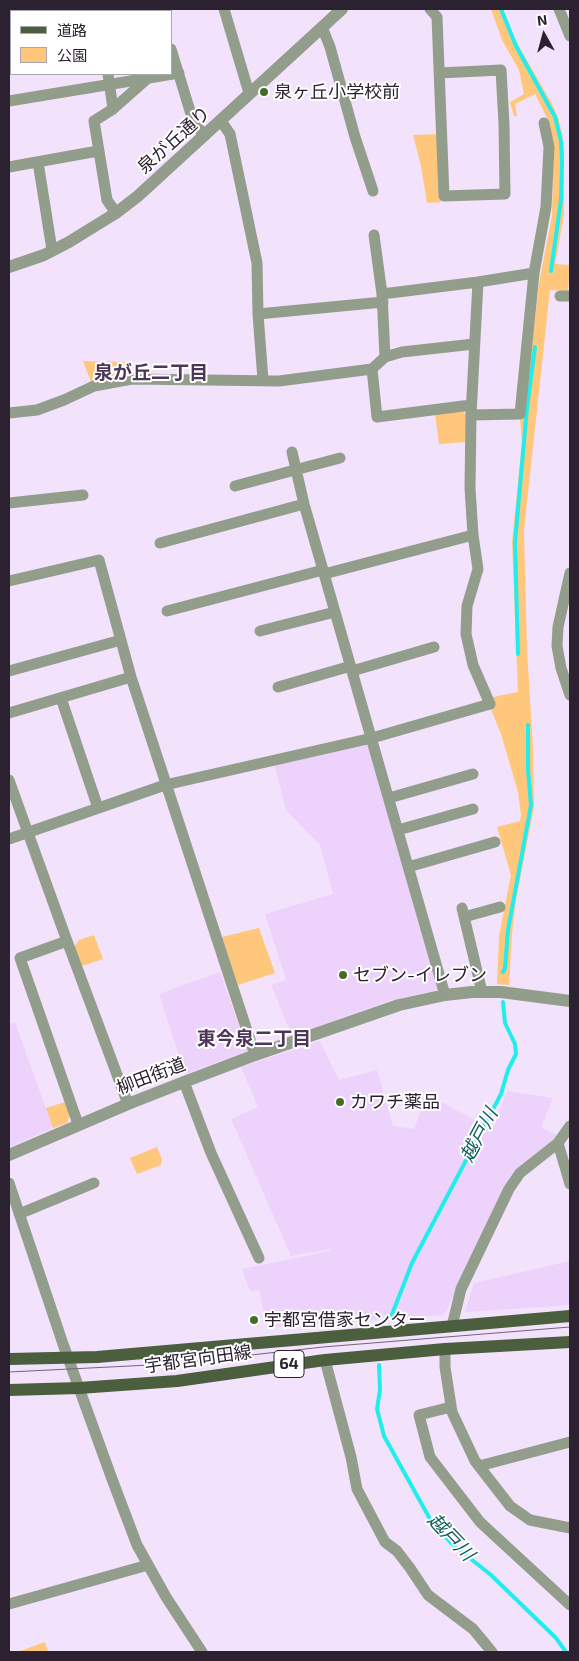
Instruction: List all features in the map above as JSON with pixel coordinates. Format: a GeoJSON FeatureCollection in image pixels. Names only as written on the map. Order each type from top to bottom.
{"type":"FeatureCollection","features":[{"type":"Feature","properties":{"kind":"main road","name":"宇都宮向田線"},"geometry":{"type":"LineString","coordinates":[[9,1359],[69,1358],[570,1316]]}},
{"type":"Feature","properties":{"kind":"main road","name":"宇都宮向田線"},"geometry":{"type":"LineString","coordinates":[[9,1390],[79,1388],[177,1381],[324,1360],[445,1349],[570,1342]]}},
{"type":"Feature","properties":{"kind":"street"},"geometry":{"type":"LineString","coordinates":[[224,9],[249,93]]}},
{"type":"Feature","properties":{"kind":"street","name":"泉が丘通り"},"geometry":{"type":"LineString","coordinates":[[9,267],[69,242],[116,214],[205,136],[249,93],[342,9]]}},
{"type":"Feature","properties":{"kind":"street"},"geometry":{"type":"LineString","coordinates":[[430,9],[437,17],[444,196],[504,194],[504,124],[501,70],[440,73]]}},
{"type":"Feature","properties":{"kind":"street"},"geometry":{"type":"LineString","coordinates":[[559,9],[570,36]]}},
{"type":"Feature","properties":{"kind":"street"},"geometry":{"type":"LineString","coordinates":[[322,27],[330,47],[355,137],[373,190]]}},
{"type":"Feature","properties":{"kind":"street"},"geometry":{"type":"LineString","coordinates":[[172,52],[194,124],[205,136]]}},
{"type":"Feature","properties":{"kind":"street"},"geometry":{"type":"LineString","coordinates":[[172,74],[179,73]]}},
{"type":"Feature","properties":{"kind":"street"},"geometry":{"type":"LineString","coordinates":[[9,101],[109,79],[148,78],[167,75]]}},
{"type":"Feature","properties":{"kind":"street"},"geometry":{"type":"LineString","coordinates":[[116,214],[107,200],[94,121],[113,109],[148,78]]}},
{"type":"Feature","properties":{"kind":"street"},"geometry":{"type":"LineString","coordinates":[[109,79],[113,109]]}},
{"type":"Feature","properties":{"kind":"street"},"geometry":{"type":"LineString","coordinates":[[221,121],[230,134],[257,263],[258,314],[263,380]]}},
{"type":"Feature","properties":{"kind":"street"},"geometry":{"type":"LineString","coordinates":[[372,370],[377,417],[471,410],[520,414],[534,273],[546,207],[549,147],[544,123]]}},
{"type":"Feature","properties":{"kind":"street"},"geometry":{"type":"LineString","coordinates":[[9,167],[98,151]]}},
{"type":"Feature","properties":{"kind":"street"},"geometry":{"type":"LineString","coordinates":[[38,162],[52,250]]}},
{"type":"Feature","properties":{"kind":"street"},"geometry":{"type":"LineString","coordinates":[[374,235],[382,298],[385,357]]}},
{"type":"Feature","properties":{"kind":"street"},"geometry":{"type":"LineString","coordinates":[[258,314],[382,298],[534,273]]}},
{"type":"Feature","properties":{"kind":"street"},"geometry":{"type":"LineString","coordinates":[[9,839],[165,785],[372,738],[490,704],[473,665],[466,634],[467,606],[478,569],[472,534],[470,488],[471,410],[478,282]]}},
{"type":"Feature","properties":{"kind":"street"},"geometry":{"type":"LineString","coordinates":[[9,413],[37,410],[94,386],[132,379],[280,381],[372,370],[385,357],[402,352],[474,344]]}},
{"type":"Feature","properties":{"kind":"street"},"geometry":{"type":"LineString","coordinates":[[292,452],[304,504],[445,995]]}},
{"type":"Feature","properties":{"kind":"street"},"geometry":{"type":"LineString","coordinates":[[235,486],[340,458]]}},
{"type":"Feature","properties":{"kind":"street"},"geometry":{"type":"LineString","coordinates":[[9,503],[83,495]]}},
{"type":"Feature","properties":{"kind":"street"},"geometry":{"type":"LineString","coordinates":[[160,543],[304,504]]}},
{"type":"Feature","properties":{"kind":"street"},"geometry":{"type":"LineString","coordinates":[[168,611],[472,534]]}},
{"type":"Feature","properties":{"kind":"street"},"geometry":{"type":"LineString","coordinates":[[9,581],[100,560],[131,677],[255,1055]]}},
{"type":"Feature","properties":{"kind":"street"},"geometry":{"type":"LineString","coordinates":[[570,573],[568,592],[558,627],[557,646],[566,668],[570,695]]}},
{"type":"Feature","properties":{"kind":"street"},"geometry":{"type":"LineString","coordinates":[[260,631],[335,612]]}},
{"type":"Feature","properties":{"kind":"street"},"geometry":{"type":"LineString","coordinates":[[9,671],[121,640]]}},
{"type":"Feature","properties":{"kind":"street"},"geometry":{"type":"LineString","coordinates":[[278,687],[434,647]]}},
{"type":"Feature","properties":{"kind":"street"},"geometry":{"type":"LineString","coordinates":[[9,713],[131,677]]}},
{"type":"Feature","properties":{"kind":"street"},"geometry":{"type":"LineString","coordinates":[[61,698],[98,808]]}},
{"type":"Feature","properties":{"kind":"street"},"geometry":{"type":"LineString","coordinates":[[389,798],[473,774]]}},
{"type":"Feature","properties":{"kind":"street"},"geometry":{"type":"LineString","coordinates":[[9,780],[128,1104]]}},
{"type":"Feature","properties":{"kind":"street"},"geometry":{"type":"LineString","coordinates":[[398,830],[473,809]]}},
{"type":"Feature","properties":{"kind":"street"},"geometry":{"type":"LineString","coordinates":[[408,867],[495,842]]}},
{"type":"Feature","properties":{"kind":"street"},"geometry":{"type":"LineString","coordinates":[[482,992],[463,913],[500,908]]}},
{"type":"Feature","properties":{"kind":"street"},"geometry":{"type":"LineString","coordinates":[[67,941],[20,958],[78,1124]]}},
{"type":"Feature","properties":{"kind":"street","name":"柳田街道"},"geometry":{"type":"LineString","coordinates":[[9,1155],[78,1124],[184,1082],[391,1007],[445,995],[482,992],[501,992],[570,1001]]}},
{"type":"Feature","properties":{"kind":"street"},"geometry":{"type":"LineString","coordinates":[[184,1082],[211,1153],[259,1258]]}},
{"type":"Feature","properties":{"kind":"street"},"geometry":{"type":"LineString","coordinates":[[452,1326],[462,1289],[509,1189],[520,1173],[558,1144],[570,1126]]}},
{"type":"Feature","properties":{"kind":"street"},"geometry":{"type":"LineString","coordinates":[[558,1144],[570,1184]]}},
{"type":"Feature","properties":{"kind":"street"},"geometry":{"type":"LineString","coordinates":[[9,1183],[79,1388],[137,1545],[166,1597],[202,1652]]}},
{"type":"Feature","properties":{"kind":"street"},"geometry":{"type":"LineString","coordinates":[[20,1214],[94,1183]]}},
{"type":"Feature","properties":{"kind":"street"},"geometry":{"type":"LineString","coordinates":[[445,1349],[445,1367],[451,1407],[471,1453],[479,1466],[510,1506],[530,1520],[570,1528]]}},
{"type":"Feature","properties":{"kind":"street"},"geometry":{"type":"LineString","coordinates":[[324,1360],[358,1489],[385,1542],[396,1551],[410,1568],[428,1595],[473,1629],[492,1652]]}},
{"type":"Feature","properties":{"kind":"street"},"geometry":{"type":"LineString","coordinates":[[451,1407],[419,1415],[430,1457],[480,1522],[570,1604]]}},
{"type":"Feature","properties":{"kind":"street"},"geometry":{"type":"LineString","coordinates":[[479,1466],[570,1442]]}},
{"type":"Feature","properties":{"kind":"street"},"geometry":{"type":"LineString","coordinates":[[9,1604],[148,1565]]}},
{"type":"Feature","properties":{"kind":"shaded area"},"geometry":{"type":"Polygon","coordinates":[[[369,742],[441,989],[392,1000],[292,1036],[271,985],[286,980],[265,914],[333,894],[320,845],[286,810],[274,763],[369,742]]]}},
{"type":"Feature","properties":{"kind":"shaded area"},"geometry":{"type":"Polygon","coordinates":[[[220,972],[248,1051],[185,1074],[159,994],[220,972]]]}},
{"type":"Feature","properties":{"kind":"shaded area"},"geometry":{"type":"Polygon","coordinates":[[[15,1022],[53,1128],[10,1147],[9,1024],[15,1022]]]}},
{"type":"Feature","properties":{"kind":"shaded area"},"geometry":{"type":"Polygon","coordinates":[[[320,1041],[339,1080],[377,1070],[393,1126],[414,1129],[427,1094],[478,1122],[492,1132],[507,1091],[553,1098],[541,1127],[559,1136],[534,1155],[443,1315],[267,1328],[259,1290],[250,1291],[242,1269],[330,1251],[330,1249],[291,1256],[231,1119],[258,1107],[241,1067],[320,1041]]]}},
{"type":"Feature","properties":{"kind":"shaded area"},"geometry":{"type":"Polygon","coordinates":[[[570,1261],[570,1305],[465,1312],[474,1283],[570,1261]]]}},
{"type":"Feature","properties":{"kind":"green space"},"geometry":{"type":"Polygon","coordinates":[[[491,9],[503,9],[513,36],[558,117],[564,146],[564,215],[555,264],[570,265],[568,291],[550,290],[524,530],[534,807],[516,900],[509,985],[497,984],[499,936],[511,875],[497,827],[520,821],[521,815],[518,792],[501,734],[490,707],[494,706],[493,697],[518,692],[512,542],[522,443],[520,418],[524,418],[539,283],[552,216],[553,161],[548,120],[535,94],[515,104],[517,116],[514,116],[510,102],[524,94],[519,70],[502,40],[491,9]]]}},
{"type":"Feature","properties":{"kind":"green space"},"geometry":{"type":"Polygon","coordinates":[[[439,134],[441,202],[427,203],[421,166],[413,135],[439,134]]]}},
{"type":"Feature","properties":{"kind":"green space"},"geometry":{"type":"Polygon","coordinates":[[[83,361],[125,362],[128,376],[91,382],[83,361]]]}},
{"type":"Feature","properties":{"kind":"green space"},"geometry":{"type":"Polygon","coordinates":[[[462,411],[467,415],[465,442],[439,444],[435,414],[462,411]]]}},
{"type":"Feature","properties":{"kind":"green space"},"geometry":{"type":"Polygon","coordinates":[[[259,928],[275,973],[238,985],[222,937],[259,928]]]}},
{"type":"Feature","properties":{"kind":"green space"},"geometry":{"type":"Polygon","coordinates":[[[94,935],[103,959],[82,966],[74,947],[79,940],[94,935]]]}},
{"type":"Feature","properties":{"kind":"green space"},"geometry":{"type":"Polygon","coordinates":[[[65,1102],[70,1114],[67,1123],[53,1128],[46,1108],[65,1102]]]}},
{"type":"Feature","properties":{"kind":"green space"},"geometry":{"type":"Polygon","coordinates":[[[157,1147],[162,1160],[161,1165],[137,1174],[130,1158],[157,1147]]]}},
{"type":"Feature","properties":{"kind":"green space"},"geometry":{"type":"Polygon","coordinates":[[[45,1642],[48,1652],[18,1652],[20,1651],[45,1642]]]}},
{"type":"Feature","properties":{"kind":"waterway","name":"越戸川"},"geometry":{"type":"LineString","coordinates":[[501,9],[516,46],[555,117],[561,141],[561,200],[551,271]]}},
{"type":"Feature","properties":{"kind":"waterway","name":"越戸川"},"geometry":{"type":"LineString","coordinates":[[518,654],[515,542],[527,408],[535,347]]}},
{"type":"Feature","properties":{"kind":"waterway","name":"越戸川"},"geometry":{"type":"LineString","coordinates":[[503,972],[505,968],[508,930],[531,805],[528,770],[528,725]]}},
{"type":"Feature","properties":{"kind":"waterway","name":"越戸川"},"geometry":{"type":"LineString","coordinates":[[391,1317],[412,1263],[501,1094],[508,1070],[516,1054],[515,1044],[505,1023],[503,1002]]}},
{"type":"Feature","properties":{"kind":"waterway","name":"越戸川"},"geometry":{"type":"LineString","coordinates":[[379,1365],[380,1390],[377,1409],[384,1436],[430,1519],[451,1543],[491,1575],[556,1638],[566,1652]]}},
{"type":"Feature","properties":{"kind":"tram line"},"geometry":{"type":"LineString","coordinates":[[9,1372],[170,1364],[323,1347],[570,1327]]}},
{"type":"Feature","properties":{"kind":"place","name":"泉ヶ丘小学校前"},"geometry":{"type":"Point","coordinates":[264,92]}},
{"type":"Feature","properties":{"kind":"place","name":"セブン-イレブン"},"geometry":{"type":"Point","coordinates":[343,975]}},
{"type":"Feature","properties":{"kind":"place","name":"カワチ薬品"},"geometry":{"type":"Point","coordinates":[340,1102]}},
{"type":"Feature","properties":{"kind":"place","name":"宇都宮借家センター"},"geometry":{"type":"Point","coordinates":[254,1320]}},
{"type":"Feature","properties":{"kind":"district","name":"泉が丘二丁目"},"geometry":{"type":"Point","coordinates":[151,373]}},
{"type":"Feature","properties":{"kind":"district","name":"東今泉二丁目"},"geometry":{"type":"Point","coordinates":[254,1039]}}]}
